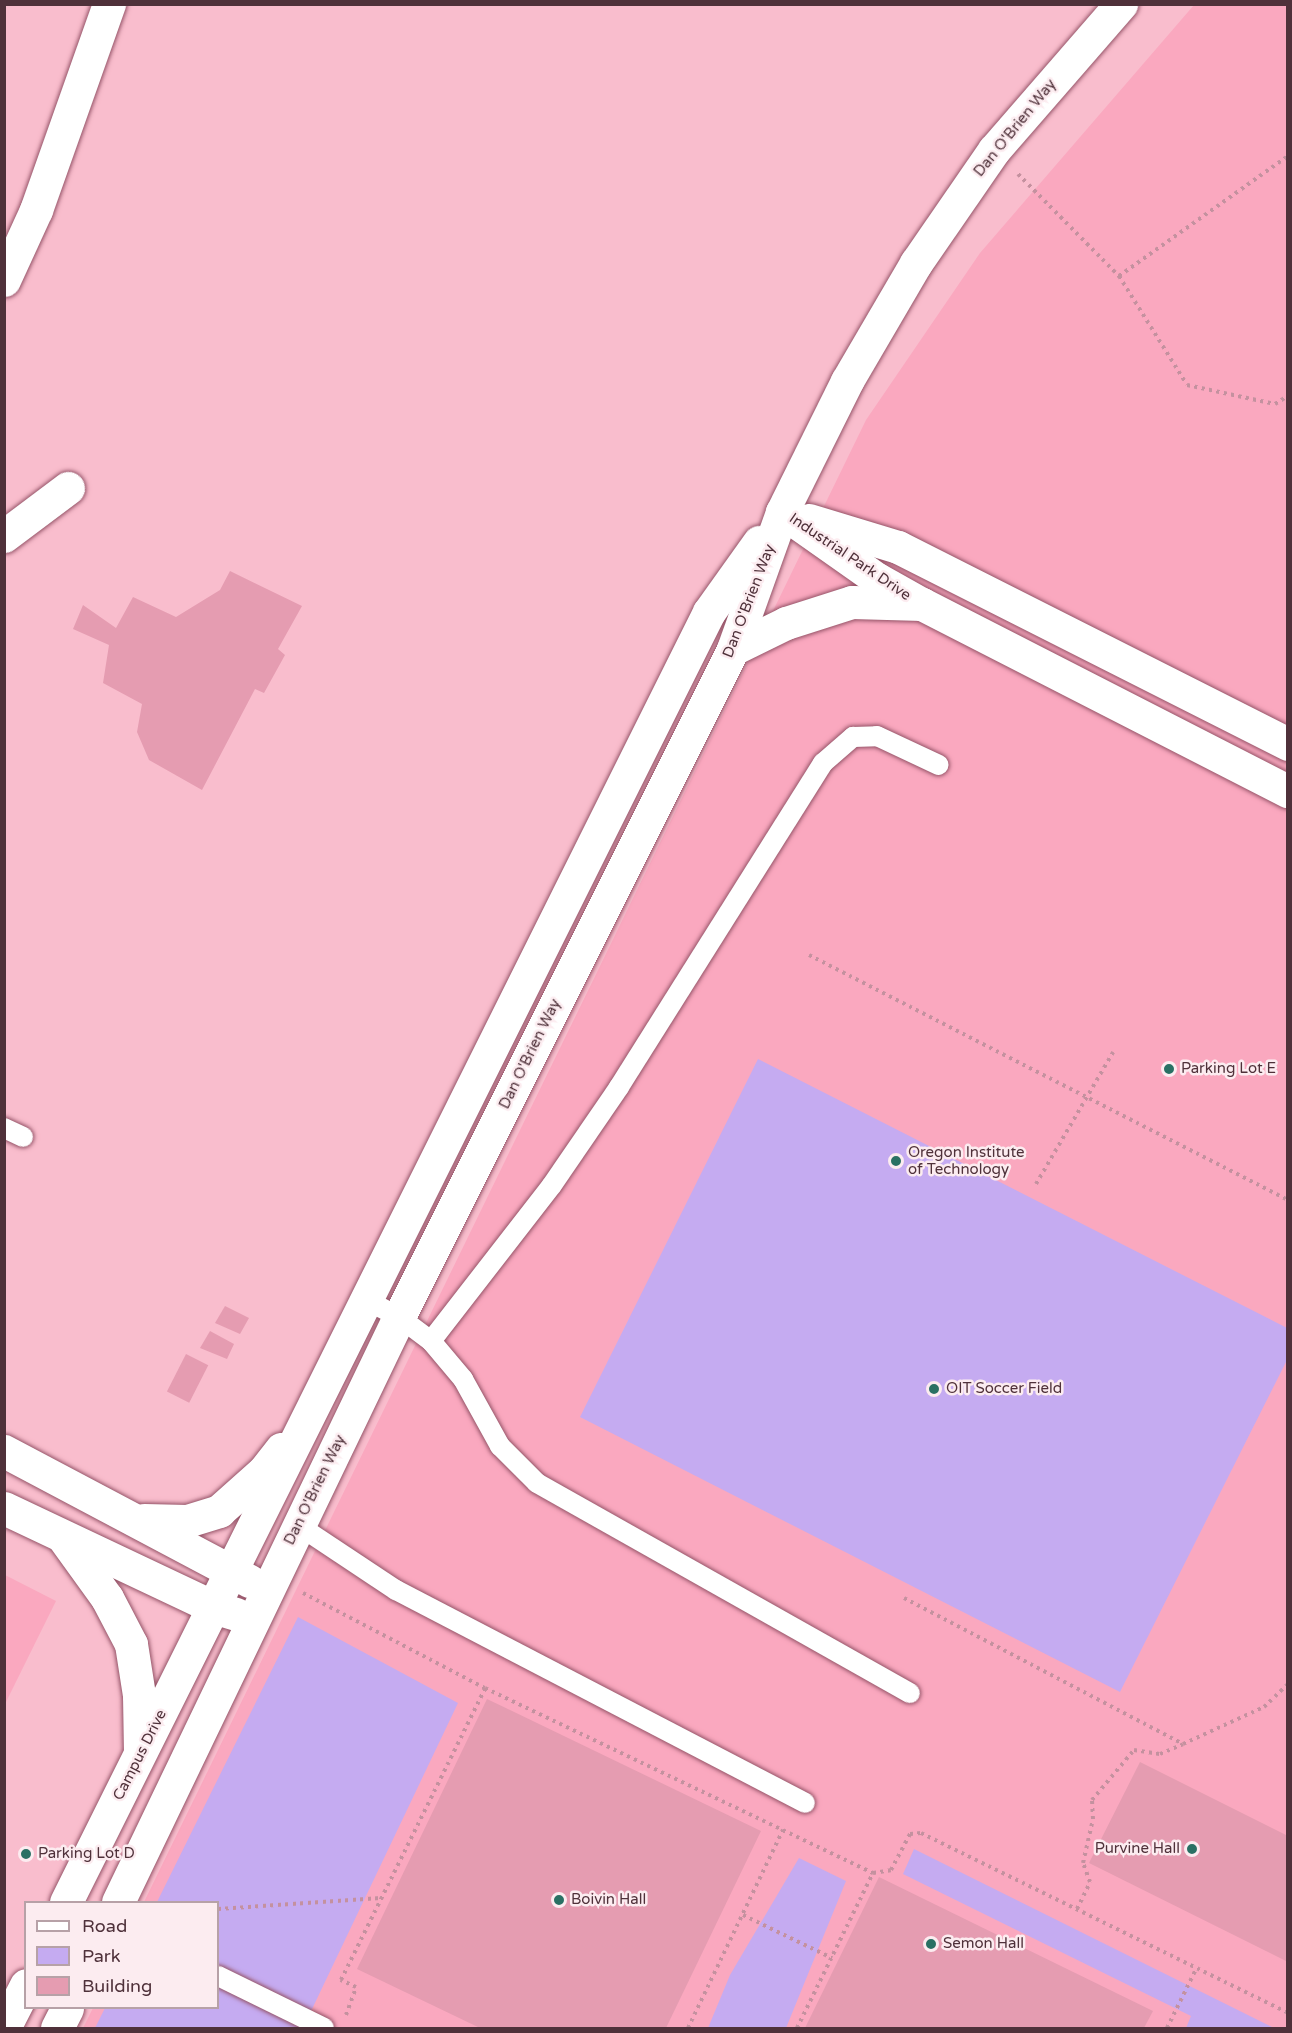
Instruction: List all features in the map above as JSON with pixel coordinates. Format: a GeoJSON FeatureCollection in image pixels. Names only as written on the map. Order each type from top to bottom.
{"type":"FeatureCollection","features":[{"type":"Feature","properties":{"kind":"street"},"geometry":{"type":"LineString","coordinates":[[4,280],[36,210],[109,4]]}},
{"type":"Feature","properties":{"kind":"street","name":"Dan O'Brien Way"},"geometry":{"type":"LineString","coordinates":[[265,1596],[399,1317],[733,649],[782,512],[847,381],[916,263],[994,150],[1121,4]]}},
{"type":"Feature","properties":{"kind":"street"},"geometry":{"type":"LineString","coordinates":[[7,530],[68,488]]}},
{"type":"Feature","properties":{"kind":"street","name":"Dan O'Brien Way"},"geometry":{"type":"LineString","coordinates":[[232,1570],[288,1463],[306,1416],[709,612],[782,512]]}},
{"type":"Feature","properties":{"kind":"street","name":"Industrial Park Drive"},"geometry":{"type":"LineString","coordinates":[[782,512],[877,579],[922,604],[1287,791]]}},
{"type":"Feature","properties":{"kind":"street","name":"Industrial Park Drive"},"geometry":{"type":"LineString","coordinates":[[782,512],[898,547],[1287,744]]}},
{"type":"Feature","properties":{"kind":"street"},"geometry":{"type":"LineString","coordinates":[[733,649],[786,623],[852,602],[922,604]]}},
{"type":"Feature","properties":{"kind":"street"},"geometry":{"type":"LineString","coordinates":[[137,1520],[188,1521],[219,1511],[264,1471],[306,1416]]}},
{"type":"Feature","properties":{"kind":"street"},"geometry":{"type":"LineString","coordinates":[[4,1451],[232,1570],[265,1596]]}},
{"type":"Feature","properties":{"kind":"street"},"geometry":{"type":"LineString","coordinates":[[4,1508],[62,1536],[125,1562],[213,1607],[265,1596]]}},
{"type":"Feature","properties":{"kind":"street"},"geometry":{"type":"LineString","coordinates":[[62,1536],[108,1598],[131,1644],[139,1695],[140,1757]]}},
{"type":"Feature","properties":{"kind":"street","name":"Campus Drive"},"geometry":{"type":"LineString","coordinates":[[67,1901],[232,1570]]}},
{"type":"Feature","properties":{"kind":"street"},"geometry":{"type":"LineString","coordinates":[[118,1901],[265,1596]]}},
{"type":"Feature","properties":{"kind":"street"},"geometry":{"type":"LineString","coordinates":[[4,2028],[24,1989]]}},
{"type":"Feature","properties":{"kind":"street"},"geometry":{"type":"LineString","coordinates":[[57,2028],[66,2009]]}},
{"type":"Feature","properties":{"kind":"lane"},"geometry":{"type":"LineString","coordinates":[[431,1341],[552,1185],[619,1087],[823,763],[853,737],[877,736],[939,765]]}},
{"type":"Feature","properties":{"kind":"lane"},"geometry":{"type":"LineString","coordinates":[[4,1128],[23,1137]]}},
{"type":"Feature","properties":{"kind":"lane"},"geometry":{"type":"LineString","coordinates":[[366,1300],[399,1317],[431,1341],[463,1379],[500,1446],[537,1483],[910,1693]]}},
{"type":"Feature","properties":{"kind":"lane"},"geometry":{"type":"LineString","coordinates":[[298,1525],[396,1590],[805,1803]]}},
{"type":"Feature","properties":{"kind":"lane"},"geometry":{"type":"LineString","coordinates":[[219,1976],[324,2028]]}},
{"type":"Feature","properties":{"kind":"path"},"geometry":{"type":"LineString","coordinates":[[994,150],[1119,276],[1187,385],[1275,404],[1287,396]]}},
{"type":"Feature","properties":{"kind":"path"},"geometry":{"type":"LineString","coordinates":[[1119,276],[1287,156]]}},
{"type":"Feature","properties":{"kind":"path"},"geometry":{"type":"LineString","coordinates":[[809,954],[1287,1200]]}},
{"type":"Feature","properties":{"kind":"path"},"geometry":{"type":"LineString","coordinates":[[1036,1184],[1085,1096],[1113,1052]]}},
{"type":"Feature","properties":{"kind":"path"},"geometry":{"type":"LineString","coordinates":[[265,1596],[485,1688],[873,1873],[891,1870],[910,1834],[921,1833],[1287,2013]]}},
{"type":"Feature","properties":{"kind":"path"},"geometry":{"type":"LineString","coordinates":[[904,1598],[1183,1744]]}},
{"type":"Feature","properties":{"kind":"path"},"geometry":{"type":"LineString","coordinates":[[1077,1909],[1090,1882],[1083,1863],[1093,1819],[1092,1800],[1134,1750],[1160,1754],[1264,1707],[1287,1684]]}},
{"type":"Feature","properties":{"kind":"path"},"geometry":{"type":"LineString","coordinates":[[345,2018],[356,1987],[341,1980],[485,1688]]}},
{"type":"Feature","properties":{"kind":"path"},"geometry":{"type":"LineString","coordinates":[[688,2028],[783,1830]]}},
{"type":"Feature","properties":{"kind":"path"},"geometry":{"type":"LineString","coordinates":[[797,2028],[873,1873]]}},
{"type":"Feature","properties":{"kind":"path"},"geometry":{"type":"LineString","coordinates":[[219,1909],[382,1898]]}},
{"type":"Feature","properties":{"kind":"path"},"geometry":{"type":"LineString","coordinates":[[743,1915],[832,1958]]}},
{"type":"Feature","properties":{"kind":"path"},"geometry":{"type":"LineString","coordinates":[[1167,2028],[1196,1969]]}},
{"type":"Feature","properties":{"kind":"shaded area","name":"Oregon Institute of Technology"},"geometry":{"type":"Polygon","coordinates":[[[1194,5],[1287,5],[1287,2028],[83,2028],[92,2009],[219,2009],[219,1901],[144,1901],[866,420],[980,253],[1194,5]]]}},
{"type":"Feature","properties":{"kind":"shaded area"},"geometry":{"type":"Polygon","coordinates":[[[5,1575],[56,1601],[5,1704],[5,1575]]]}},
{"type":"Feature","properties":{"kind":"green space","name":"OIT Soccer Field"},"geometry":{"type":"Polygon","coordinates":[[[758,1059],[1287,1328],[1287,1360],[1120,1692],[580,1417],[758,1059]]]}},
{"type":"Feature","properties":{"kind":"green space"},"geometry":{"type":"Polygon","coordinates":[[[298,1617],[458,1703],[303,2028],[95,2028],[104,2009],[219,2009],[219,1901],[157,1901],[298,1617]]]}},
{"type":"Feature","properties":{"kind":"green space"},"geometry":{"type":"Polygon","coordinates":[[[914,1849],[1274,2028],[1186,2028],[1191,2016],[903,1874],[914,1849]]]}},
{"type":"Feature","properties":{"kind":"green space"},"geometry":{"type":"Polygon","coordinates":[[[799,1858],[846,1881],[786,2028],[708,2028],[730,1975],[799,1858]]]}},
{"type":"Feature","properties":{"kind":"building"},"geometry":{"type":"Polygon","coordinates":[[[230,571],[302,606],[278,649],[285,655],[264,693],[255,689],[202,790],[149,760],[137,732],[142,704],[103,683],[109,645],[73,629],[83,605],[116,628],[133,597],[176,617],[220,590],[230,571]]]}},
{"type":"Feature","properties":{"kind":"building"},"geometry":{"type":"Polygon","coordinates":[[[225,1306],[249,1318],[240,1334],[215,1323],[225,1306]]]}},
{"type":"Feature","properties":{"kind":"building"},"geometry":{"type":"Polygon","coordinates":[[[210,1331],[234,1344],[227,1359],[200,1348],[210,1331]]]}},
{"type":"Feature","properties":{"kind":"building"},"geometry":{"type":"Polygon","coordinates":[[[186,1354],[208,1365],[189,1403],[167,1391],[186,1354]]]}},
{"type":"Feature","properties":{"kind":"building","name":"Boivin Hall"},"geometry":{"type":"Polygon","coordinates":[[[487,1699],[761,1831],[666,2028],[480,2028],[357,1969],[487,1699]]]}},
{"type":"Feature","properties":{"kind":"building","name":"Purvine Hall"},"geometry":{"type":"Polygon","coordinates":[[[1140,1762],[1288,1836],[1288,1962],[1089,1863],[1140,1762]]]}},
{"type":"Feature","properties":{"kind":"building","name":"Semon Hall"},"geometry":{"type":"Polygon","coordinates":[[[879,1877],[1153,2011],[1144,2028],[805,2028],[879,1877]]]}},
{"type":"Feature","properties":{"kind":"place","name":"Parking Lot E"},"geometry":{"type":"Point","coordinates":[1169,1069]}},
{"type":"Feature","properties":{"kind":"place","name":"Oregon Institute of Technology"},"geometry":{"type":"Point","coordinates":[896,1161]}},
{"type":"Feature","properties":{"kind":"place","name":"OIT Soccer Field"},"geometry":{"type":"Point","coordinates":[934,1389]}},
{"type":"Feature","properties":{"kind":"place","name":"Purvine Hall"},"geometry":{"type":"Point","coordinates":[1192,1849]}},
{"type":"Feature","properties":{"kind":"place","name":"Parking Lot D"},"geometry":{"type":"Point","coordinates":[26,1854]}},
{"type":"Feature","properties":{"kind":"place","name":"Boivin Hall"},"geometry":{"type":"Point","coordinates":[559,1900]}},
{"type":"Feature","properties":{"kind":"place","name":"Semon Hall"},"geometry":{"type":"Point","coordinates":[931,1944]}}]}
